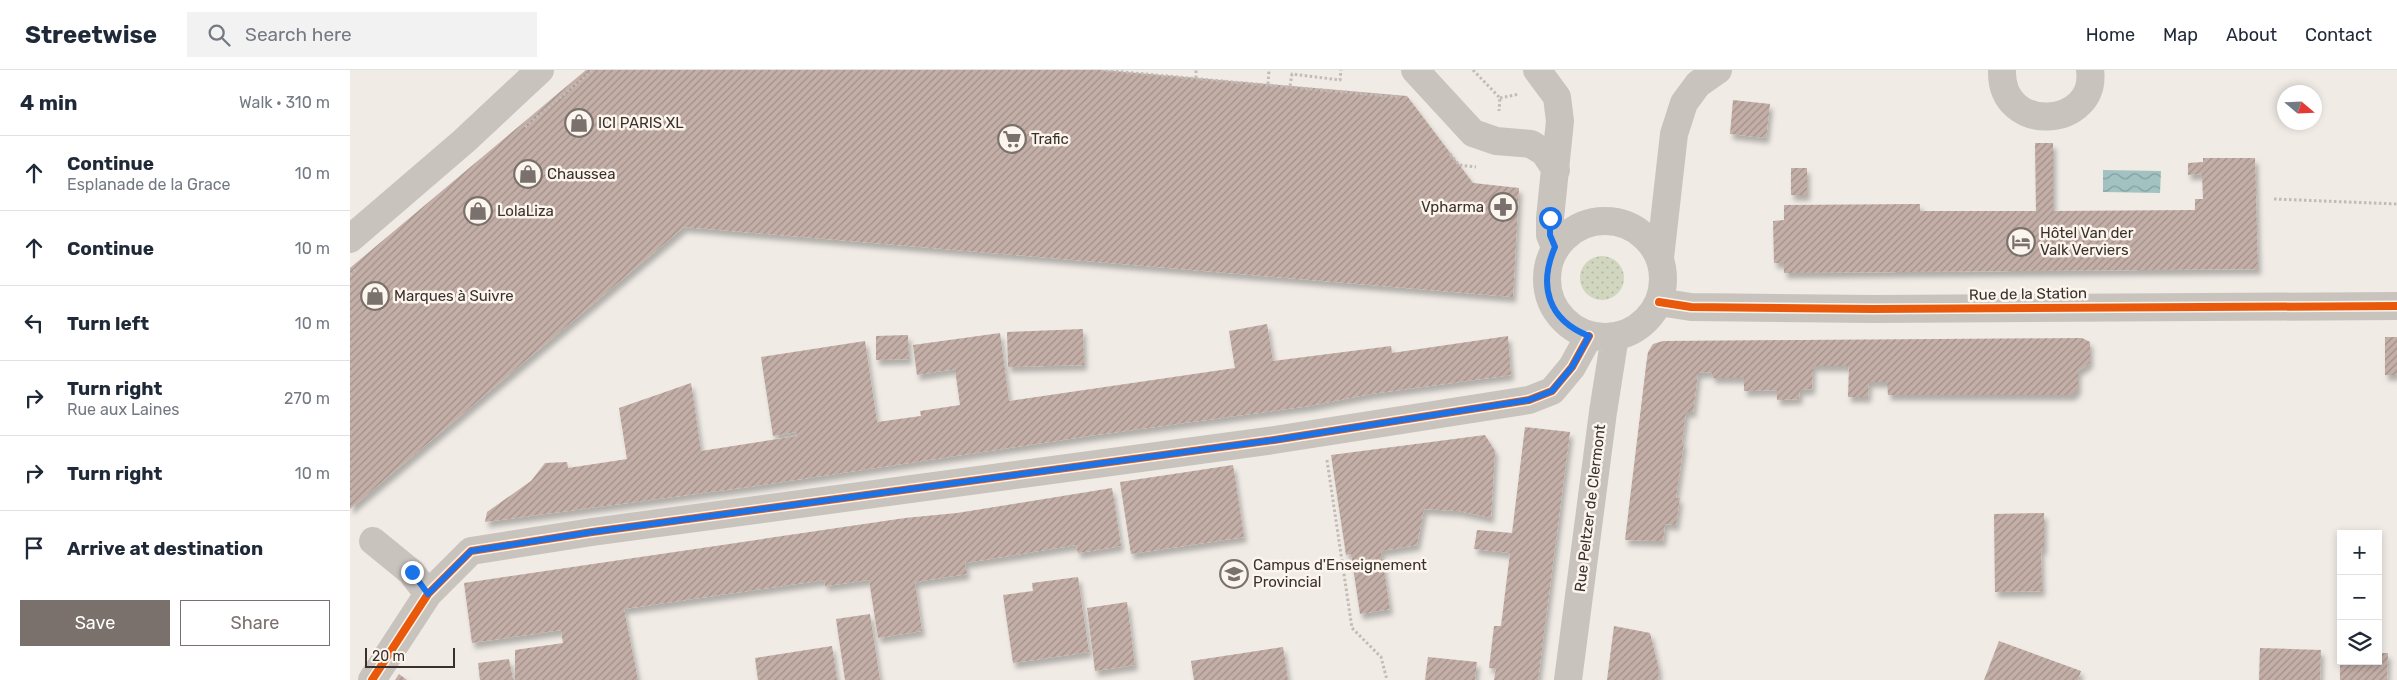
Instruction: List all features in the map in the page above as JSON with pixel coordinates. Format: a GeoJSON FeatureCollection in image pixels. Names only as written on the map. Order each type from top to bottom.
{"type":"FeatureCollection","features":[{"type":"Feature","properties":{"kind":"street"},"geometry":{"type":"LineString","coordinates":[[350,239],[451,152],[540,70]]}},
{"type":"Feature","properties":{"kind":"street"},"geometry":{"type":"LineString","coordinates":[[1537,70],[1557,97],[1560,121],[1550,235],[1555,247]]}},
{"type":"Feature","properties":{"kind":"street"},"geometry":{"type":"LineString","coordinates":[[1660,258],[1652,244],[1641,232],[1626,224],[1611,220],[1595,221],[1579,226],[1566,235],[1555,247],[1548,264],[1546,282],[1550,300],[1558,315],[1567,324],[1602,336],[1630,332],[1642,324],[1659,302],[1663,288],[1660,258],[1674,134],[1684,103],[1698,84],[1718,70]]}},
{"type":"Feature","properties":{"kind":"street"},"geometry":{"type":"LineString","coordinates":[[2002,70],[2006,92],[2013,103],[2025,112],[2040,118],[2055,117],[2069,112],[2081,102],[2088,89],[2090,70]]}},
{"type":"Feature","properties":{"kind":"street"},"geometry":{"type":"LineString","coordinates":[[1418,72],[1473,133],[1496,142],[1531,144],[1544,152],[1556,170]]}},
{"type":"Feature","properties":{"kind":"street","name":"Rue de la Station"},"geometry":{"type":"LineString","coordinates":[[1659,302],[1691,307],[1863,309],[2397,306]]}},
{"type":"Feature","properties":{"kind":"street"},"geometry":{"type":"LineString","coordinates":[[372,680],[428,594],[471,551],[592,532],[1323,432],[1529,400],[1552,391],[1602,336]]}},
{"type":"Feature","properties":{"kind":"street","name":"Rue Peltzer de Clermont"},"geometry":{"type":"LineString","coordinates":[[1568,680],[1603,412],[1602,336]]}},
{"type":"Feature","properties":{"kind":"street"},"geometry":{"type":"LineString","coordinates":[[373,541],[412,572],[428,594]]}},
{"type":"Feature","properties":{"kind":"path"},"geometry":{"type":"LineString","coordinates":[[1101,70],[1407,98]]}},
{"type":"Feature","properties":{"kind":"path"},"geometry":{"type":"LineString","coordinates":[[1196,70],[1196,78]]}},
{"type":"Feature","properties":{"kind":"path"},"geometry":{"type":"LineString","coordinates":[[1268,84],[1269,70]]}},
{"type":"Feature","properties":{"kind":"path"},"geometry":{"type":"LineString","coordinates":[[1290,86],[1292,74],[1340,80],[1341,70]]}},
{"type":"Feature","properties":{"kind":"path"},"geometry":{"type":"LineString","coordinates":[[1447,150],[1459,165],[1494,168],[1500,98],[1473,70]]}},
{"type":"Feature","properties":{"kind":"path"},"geometry":{"type":"LineString","coordinates":[[2274,199],[2397,204]]}},
{"type":"Feature","properties":{"kind":"path"},"geometry":{"type":"LineString","coordinates":[[1323,432],[1352,628],[1381,657],[1387,680]]}},
{"type":"Feature","properties":{"kind":"green space"},"geometry":{"type":"Polygon","coordinates":[[[1602,256],[1614,260],[1620,266],[1624,278],[1620,290],[1614,296],[1602,300],[1590,296],[1584,290],[1580,278],[1584,266],[1590,260],[1602,256]]]}},
{"type":"Feature","properties":{"kind":"water"},"geometry":{"type":"Polygon","coordinates":[[[2103,170],[2161,171],[2160,193],[2103,192],[2103,170]]]}},
{"type":"Feature","properties":{"kind":"building"},"geometry":{"type":"Polygon","coordinates":[[[586,70],[1102,70],[1407,96],[1473,183],[1519,188],[1513,297],[684,227],[350,509],[350,268],[586,70]]]}},
{"type":"Feature","properties":{"kind":"building"},"geometry":{"type":"Polygon","coordinates":[[[1733,100],[1770,104],[1766,138],[1730,134],[1733,100]]]}},
{"type":"Feature","properties":{"kind":"building","name":"Hôtel Van der Valk Verviers"},"geometry":{"type":"Polygon","coordinates":[[[2035,143],[2053,143],[2053,211],[2195,210],[2195,199],[2203,199],[2202,174],[2188,175],[2188,163],[2203,162],[2203,158],[2255,158],[2258,269],[1784,273],[1784,263],[1774,263],[1773,221],[1784,220],[1784,205],[1920,204],[1920,211],[2036,211],[2035,143]]]}},
{"type":"Feature","properties":{"kind":"building"},"geometry":{"type":"Polygon","coordinates":[[[1791,168],[1807,168],[1807,195],[1791,195],[1791,168]]]}},
{"type":"Feature","properties":{"kind":"building"},"geometry":{"type":"Polygon","coordinates":[[[1267,324],[1273,361],[1391,346],[1392,353],[1508,336],[1511,375],[1370,394],[1309,406],[1096,435],[755,486],[485,522],[487,512],[531,481],[545,463],[567,462],[568,468],[627,459],[619,408],[691,383],[701,451],[797,436],[796,432],[773,436],[761,357],[865,341],[877,422],[921,416],[920,411],[960,405],[955,369],[917,375],[913,345],[1000,333],[1009,401],[1235,368],[1229,331],[1267,324]]]}},
{"type":"Feature","properties":{"kind":"building"},"geometry":{"type":"Polygon","coordinates":[[[1083,329],[1084,365],[1008,367],[1007,332],[1083,329]]]}},
{"type":"Feature","properties":{"kind":"building"},"geometry":{"type":"Polygon","coordinates":[[[908,335],[909,359],[876,360],[876,336],[908,335]]]}},
{"type":"Feature","properties":{"kind":"building"},"geometry":{"type":"Polygon","coordinates":[[[2385,337],[2397,337],[2397,375],[2385,375],[2385,337]]]}},
{"type":"Feature","properties":{"kind":"building"},"geometry":{"type":"Polygon","coordinates":[[[2082,338],[2090,342],[2090,363],[2078,371],[2078,389],[2072,395],[1888,395],[1887,382],[1869,382],[1868,397],[1848,397],[1849,366],[1813,366],[1812,389],[1800,390],[1799,399],[1777,400],[1777,390],[1744,391],[1744,378],[1713,378],[1711,372],[1698,373],[1693,412],[1686,412],[1682,442],[1684,443],[1676,498],[1680,498],[1676,525],[1665,524],[1663,541],[1625,540],[1648,352],[1653,344],[1663,341],[2082,338]]]}},
{"type":"Feature","properties":{"kind":"building"},"geometry":{"type":"Polygon","coordinates":[[[1525,427],[1570,432],[1538,680],[1494,680],[1496,669],[1489,668],[1494,626],[1501,626],[1510,553],[1474,549],[1477,530],[1512,533],[1525,427]]]}},
{"type":"Feature","properties":{"kind":"building"},"geometry":{"type":"Polygon","coordinates":[[[1485,435],[1495,451],[1491,518],[1459,511],[1424,509],[1417,545],[1381,551],[1390,609],[1360,614],[1351,554],[1346,555],[1331,455],[1485,435]]]}},
{"type":"Feature","properties":{"kind":"building"},"geometry":{"type":"Polygon","coordinates":[[[1233,465],[1244,537],[1131,554],[1120,482],[1233,465]]]}},
{"type":"Feature","properties":{"kind":"building"},"geometry":{"type":"Polygon","coordinates":[[[1112,488],[1121,546],[1078,553],[1076,545],[965,563],[967,574],[915,582],[922,631],[878,638],[869,580],[825,586],[824,580],[624,609],[638,680],[515,680],[515,650],[563,643],[561,630],[472,643],[464,583],[905,518],[957,513],[1112,488]]]}},
{"type":"Feature","properties":{"kind":"building"},"geometry":{"type":"Polygon","coordinates":[[[2044,513],[2044,550],[2041,549],[2042,591],[1995,592],[1994,514],[2044,513]]]}},
{"type":"Feature","properties":{"kind":"building"},"geometry":{"type":"Polygon","coordinates":[[[1078,577],[1089,652],[1013,663],[1003,595],[1033,591],[1032,583],[1078,577]]]}},
{"type":"Feature","properties":{"kind":"building"},"geometry":{"type":"Polygon","coordinates":[[[1127,602],[1135,665],[1095,671],[1087,608],[1127,602]]]}},
{"type":"Feature","properties":{"kind":"building"},"geometry":{"type":"Polygon","coordinates":[[[870,614],[880,680],[845,680],[836,619],[870,614]]]}},
{"type":"Feature","properties":{"kind":"building"},"geometry":{"type":"Polygon","coordinates":[[[1614,626],[1650,633],[1659,670],[1658,680],[1607,680],[1614,626]]]}},
{"type":"Feature","properties":{"kind":"building"},"geometry":{"type":"Polygon","coordinates":[[[1999,641],[2081,671],[2078,680],[1984,680],[1999,641]]]}},
{"type":"Feature","properties":{"kind":"building"},"geometry":{"type":"Polygon","coordinates":[[[832,646],[837,680],[758,680],[755,658],[832,646]]]}},
{"type":"Feature","properties":{"kind":"building"},"geometry":{"type":"Polygon","coordinates":[[[1283,647],[1288,680],[1194,680],[1191,661],[1283,647]]]}},
{"type":"Feature","properties":{"kind":"building"},"geometry":{"type":"Polygon","coordinates":[[[2260,648],[2321,650],[2320,680],[2259,680],[2260,648]]]}},
{"type":"Feature","properties":{"kind":"building"},"geometry":{"type":"Polygon","coordinates":[[[2382,653],[2388,653],[2387,680],[2340,680],[2340,665],[2382,665],[2382,653]]]}},
{"type":"Feature","properties":{"kind":"building"},"geometry":{"type":"Polygon","coordinates":[[[1428,657],[1477,662],[1475,680],[1425,680],[1428,657]]]}},
{"type":"Feature","properties":{"kind":"building"},"geometry":{"type":"Polygon","coordinates":[[[509,659],[513,680],[480,680],[478,663],[509,659]]]}},
{"type":"Feature","properties":{"kind":"building"},"geometry":{"type":"Polygon","coordinates":[[[399,674],[407,680],[395,680],[399,674]]]}},
{"type":"Feature","properties":{"kind":"cycle path"},"geometry":{"type":"LineString","coordinates":[[1659,302],[1691,307],[1873,309],[2397,306]]}},
{"type":"Feature","properties":{"kind":"cycle path"},"geometry":{"type":"LineString","coordinates":[[372,680],[428,594],[471,551],[592,532],[1274,440],[1529,400],[1552,391],[1572,367],[1589,336]]}},
{"type":"Feature","properties":{"kind":"place","name":"ICI PARIS XL"},"geometry":{"type":"Point","coordinates":[579,123]}},
{"type":"Feature","properties":{"kind":"place","name":"Trafic"},"geometry":{"type":"Point","coordinates":[1012,139]}},
{"type":"Feature","properties":{"kind":"place","name":"Chaussea"},"geometry":{"type":"Point","coordinates":[528,174]}},
{"type":"Feature","properties":{"kind":"place","name":"Vpharma"},"geometry":{"type":"Point","coordinates":[1503,207]}},
{"type":"Feature","properties":{"kind":"place","name":"LolaLiza"},"geometry":{"type":"Point","coordinates":[478,211]}},
{"type":"Feature","properties":{"kind":"place","name":"Hôtel Van der Valk Verviers"},"geometry":{"type":"Point","coordinates":[2021,242]}},
{"type":"Feature","properties":{"kind":"place","name":"Marques à Suivre"},"geometry":{"type":"Point","coordinates":[375,296]}},
{"type":"Feature","properties":{"kind":"place","name":"Campus d'Enseignement Provincial"},"geometry":{"type":"Point","coordinates":[1234,574]}},
{"type":"Feature","properties":{"kind":"route"},"geometry":{"type":"LineString","coordinates":[[412,572],[428,594],[471,551],[592,532],[1274,440],[1529,400],[1552,391],[1572,367],[1589,336],[1567,324],[1558,315],[1550,300],[1546,282],[1548,264],[1555,247],[1550,235],[1550,218]]}}]}
